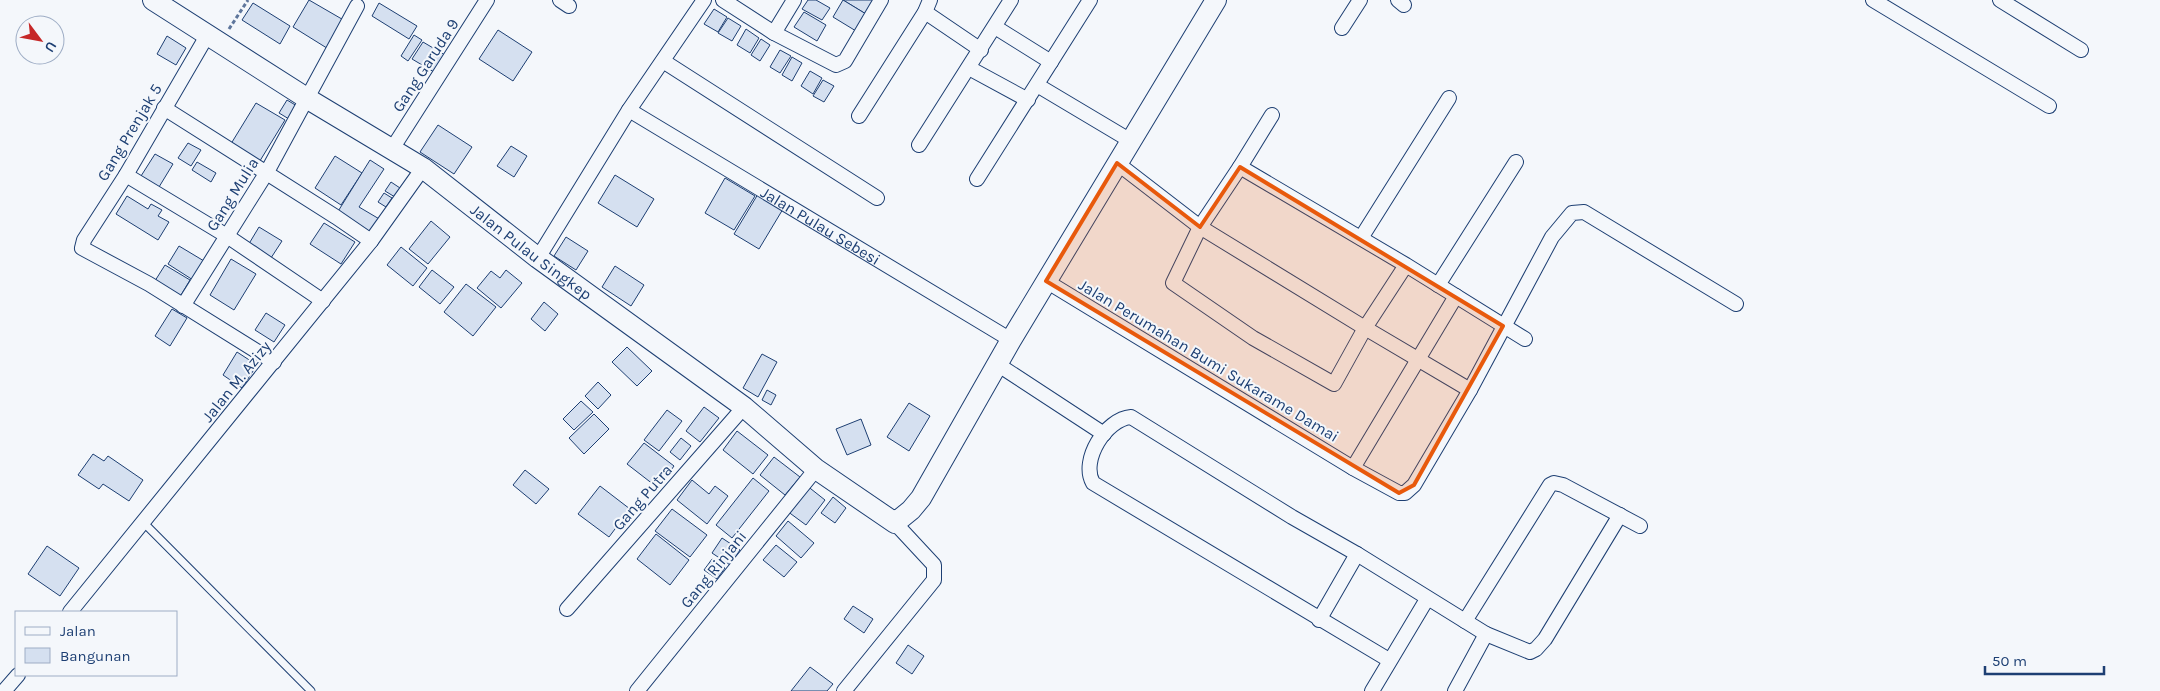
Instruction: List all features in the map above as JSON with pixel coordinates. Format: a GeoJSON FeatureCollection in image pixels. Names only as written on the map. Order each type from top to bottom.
{"type":"FeatureCollection","features":[{"type":"Feature","properties":{"kind":"street","name":"Jalan Pulau Singkep"},"geometry":{"type":"LineString","coordinates":[[153,0],[308,99],[423,168],[538,258],[744,408],[816,469],[895,523]]}},
{"type":"Feature","properties":{"kind":"street","name":"Gang Garuda 9"},"geometry":{"type":"LineString","coordinates":[[392,149],[487,0]]}},
{"type":"Feature","properties":{"kind":"street"},"geometry":{"type":"LineString","coordinates":[[538,258],[629,110],[704,0]]}},
{"type":"Feature","properties":{"kind":"street"},"geometry":{"type":"LineString","coordinates":[[724,0],[774,33],[830,64],[844,62],[881,0]]}},
{"type":"Feature","properties":{"kind":"street"},"geometry":{"type":"LineString","coordinates":[[774,33],[794,0]]}},
{"type":"Feature","properties":{"kind":"street"},"geometry":{"type":"LineString","coordinates":[[919,145],[1012,0]]}},
{"type":"Feature","properties":{"kind":"street"},"geometry":{"type":"LineString","coordinates":[[977,179],[1090,0]]}},
{"type":"Feature","properties":{"kind":"street"},"geometry":{"type":"LineString","coordinates":[[844,691],[932,583],[935,576],[934,565],[895,523],[916,505],[1046,281],[1216,0]]}},
{"type":"Feature","properties":{"kind":"street"},"geometry":{"type":"LineString","coordinates":[[1342,28],[1360,0]]}},
{"type":"Feature","properties":{"kind":"street"},"geometry":{"type":"LineString","coordinates":[[1874,0],[2049,106]]}},
{"type":"Feature","properties":{"kind":"street"},"geometry":{"type":"LineString","coordinates":[[2000,0],[2081,50]]}},
{"type":"Feature","properties":{"kind":"street","name":"Gang Mulia"},"geometry":{"type":"LineString","coordinates":[[183,306],[266,172],[308,99],[357,6]]}},
{"type":"Feature","properties":{"kind":"street"},"geometry":{"type":"LineString","coordinates":[[859,116],[927,6],[981,50]]}},
{"type":"Feature","properties":{"kind":"street"},"geometry":{"type":"LineString","coordinates":[[995,27],[1051,62]]}},
{"type":"Feature","properties":{"kind":"street","name":"Gang Prenjak 5"},"geometry":{"type":"LineString","coordinates":[[183,306],[149,284],[91,255],[82,248],[84,240],[126,174],[164,108],[214,39]]}},
{"type":"Feature","properties":{"kind":"street"},"geometry":{"type":"LineString","coordinates":[[663,61],[877,198]]}},
{"type":"Feature","properties":{"kind":"street"},"geometry":{"type":"LineString","coordinates":[[969,68],[1028,100]]}},
{"type":"Feature","properties":{"kind":"street"},"geometry":{"type":"LineString","coordinates":[[1037,85],[1131,141]]}},
{"type":"Feature","properties":{"kind":"street"},"geometry":{"type":"LineString","coordinates":[[1361,238],[1448,98]]}},
{"type":"Feature","properties":{"kind":"street"},"geometry":{"type":"LineString","coordinates":[[164,108],[371,241]]}},
{"type":"Feature","properties":{"kind":"street","name":"Jalan Pulau Sebesi"},"geometry":{"type":"LineString","coordinates":[[629,110],[1011,340]]}},
{"type":"Feature","properties":{"kind":"street"},"geometry":{"type":"LineString","coordinates":[[1272,116],[1200,226],[1173,283],[1253,338],[1334,384],[1365,328],[1406,265]]}},
{"type":"Feature","properties":{"kind":"street"},"geometry":{"type":"LineString","coordinates":[[1117,162],[1200,226],[1365,328],[1470,390]]}},
{"type":"Feature","properties":{"kind":"street"},"geometry":{"type":"LineString","coordinates":[[1438,285],[1516,162]]}},
{"type":"Feature","properties":{"kind":"street"},"geometry":{"type":"LineString","coordinates":[[1240,167],[1406,265],[1525,339]]}},
{"type":"Feature","properties":{"kind":"street","name":"Jalan M. Azizy"},"geometry":{"type":"LineString","coordinates":[[71,611],[371,241],[423,168]]}},
{"type":"Feature","properties":{"kind":"street"},"geometry":{"type":"LineString","coordinates":[[126,174],[227,236],[323,301]]}},
{"type":"Feature","properties":{"kind":"street","name":"Jalan Perumahan Bumi Sukarame Damai"},"geometry":{"type":"LineString","coordinates":[[1046,281],[1353,468],[1399,493],[1405,493],[1414,485],[1470,390],[1552,236],[1572,213],[1577,211],[1584,212],[1736,304]]}},
{"type":"Feature","properties":{"kind":"street"},"geometry":{"type":"LineString","coordinates":[[1353,468],[1456,296]]}},
{"type":"Feature","properties":{"kind":"street"},"geometry":{"type":"LineString","coordinates":[[183,306],[274,362]]}},
{"type":"Feature","properties":{"kind":"street"},"geometry":{"type":"LineString","coordinates":[[998,364],[1104,434]]}},
{"type":"Feature","properties":{"kind":"street","name":"Gang Putra"},"geometry":{"type":"LineString","coordinates":[[568,609],[744,408]]}},
{"type":"Feature","properties":{"kind":"street"},"geometry":{"type":"LineString","coordinates":[[1389,660],[1319,620],[1093,483],[1089,473],[1090,457],[1104,434],[1118,421],[1131,417],[1486,634],[1530,652],[1536,649],[1545,639],[1620,515]]}},
{"type":"Feature","properties":{"kind":"street","name":"Gang Rinjani"},"geometry":{"type":"LineString","coordinates":[[637,691],[816,469]]}},
{"type":"Feature","properties":{"kind":"street"},"geometry":{"type":"LineString","coordinates":[[1466,621],[1550,485],[1554,482],[1640,526]]}},
{"type":"Feature","properties":{"kind":"street"},"geometry":{"type":"LineString","coordinates":[[1319,620],[1357,554]]}},
{"type":"Feature","properties":{"kind":"street"},"geometry":{"type":"LineString","coordinates":[[1372,691],[1427,599]]}},
{"type":"Feature","properties":{"kind":"street"},"geometry":{"type":"LineString","coordinates":[[1455,691],[1486,634]]}},
{"type":"Feature","properties":{"kind":"street"},"geometry":{"type":"LineString","coordinates":[[4,691],[17,676]]}},
{"type":"Feature","properties":{"kind":"lane"},"geometry":{"type":"LineString","coordinates":[[144,523],[311,691]]}},
{"type":"Feature","properties":{"kind":"path"},"geometry":{"type":"LineString","coordinates":[[214,39],[248,0]]}},
{"type":"Feature","properties":{"kind":"highlighted area"},"geometry":{"type":"Polygon","coordinates":[[[1117,163],[1200,227],[1240,167],[1503,326],[1414,485],[1399,493],[1046,281],[1117,163]]]}},
{"type":"Feature","properties":{"kind":"building"},"geometry":{"type":"Polygon","coordinates":[[[309,0],[347,22],[330,50],[293,27],[309,0]]]}},
{"type":"Feature","properties":{"kind":"building"},"geometry":{"type":"Polygon","coordinates":[[[808,0],[816,0],[830,8],[822,20],[802,9],[808,0]]]}},
{"type":"Feature","properties":{"kind":"building"},"geometry":{"type":"Polygon","coordinates":[[[843,0],[873,0],[866,14],[843,0]]]}},
{"type":"Feature","properties":{"kind":"building"},"geometry":{"type":"Polygon","coordinates":[[[843,0],[866,14],[856,31],[833,17],[843,0]]]}},
{"type":"Feature","properties":{"kind":"building"},"geometry":{"type":"Polygon","coordinates":[[[253,3],[290,26],[280,44],[242,20],[253,3]]]}},
{"type":"Feature","properties":{"kind":"building"},"geometry":{"type":"Polygon","coordinates":[[[379,3],[417,26],[409,39],[372,16],[379,3]]]}},
{"type":"Feature","properties":{"kind":"building"},"geometry":{"type":"Polygon","coordinates":[[[714,9],[727,17],[718,32],[704,24],[714,9]]]}},
{"type":"Feature","properties":{"kind":"building"},"geometry":{"type":"Polygon","coordinates":[[[804,12],[826,25],[817,41],[794,27],[804,12]]]}},
{"type":"Feature","properties":{"kind":"building"},"geometry":{"type":"Polygon","coordinates":[[[728,18],[741,26],[732,41],[718,33],[728,18]]]}},
{"type":"Feature","properties":{"kind":"building"},"geometry":{"type":"Polygon","coordinates":[[[746,29],[759,38],[750,53],[737,45],[746,29]]]}},
{"type":"Feature","properties":{"kind":"building"},"geometry":{"type":"Polygon","coordinates":[[[498,30],[532,52],[513,81],[479,59],[498,30]]]}},
{"type":"Feature","properties":{"kind":"building"},"geometry":{"type":"Polygon","coordinates":[[[414,35],[422,40],[408,61],[401,56],[414,35]]]}},
{"type":"Feature","properties":{"kind":"building"},"geometry":{"type":"Polygon","coordinates":[[[167,36],[186,48],[176,65],[157,54],[167,36]]]}},
{"type":"Feature","properties":{"kind":"building"},"geometry":{"type":"Polygon","coordinates":[[[761,39],[770,45],[760,61],[751,55],[761,39]]]}},
{"type":"Feature","properties":{"kind":"building"},"geometry":{"type":"Polygon","coordinates":[[[423,42],[445,55],[434,72],[412,59],[423,42]]]}},
{"type":"Feature","properties":{"kind":"building"},"geometry":{"type":"Polygon","coordinates":[[[780,50],[791,56],[780,73],[770,67],[780,50]]]}},
{"type":"Feature","properties":{"kind":"building"},"geometry":{"type":"Polygon","coordinates":[[[792,57],[802,63],[792,81],[782,75],[792,57]]]}},
{"type":"Feature","properties":{"kind":"building"},"geometry":{"type":"Polygon","coordinates":[[[810,71],[822,78],[813,94],[801,86],[810,71]]]}},
{"type":"Feature","properties":{"kind":"building"},"geometry":{"type":"Polygon","coordinates":[[[823,80],[834,86],[824,102],[813,96],[823,80]]]}},
{"type":"Feature","properties":{"kind":"building"},"geometry":{"type":"Polygon","coordinates":[[[287,100],[297,106],[289,119],[279,113],[287,100]]]}},
{"type":"Feature","properties":{"kind":"building"},"geometry":{"type":"Polygon","coordinates":[[[256,103],[285,120],[258,164],[229,147],[256,103]]]}},
{"type":"Feature","properties":{"kind":"building"},"geometry":{"type":"Polygon","coordinates":[[[438,125],[472,147],[454,174],[420,152],[438,125]]]}},
{"type":"Feature","properties":{"kind":"building"},"geometry":{"type":"Polygon","coordinates":[[[188,143],[201,150],[191,166],[178,158],[188,143]]]}},
{"type":"Feature","properties":{"kind":"building"},"geometry":{"type":"Polygon","coordinates":[[[511,146],[527,156],[514,177],[497,166],[511,146]]]}},
{"type":"Feature","properties":{"kind":"building"},"geometry":{"type":"Polygon","coordinates":[[[155,154],[173,164],[159,187],[141,176],[155,154]]]}},
{"type":"Feature","properties":{"kind":"building"},"geometry":{"type":"Polygon","coordinates":[[[335,156],[362,173],[341,205],[315,188],[335,156]]]}},
{"type":"Feature","properties":{"kind":"building"},"geometry":{"type":"Polygon","coordinates":[[[370,160],[384,169],[359,207],[381,220],[371,235],[337,213],[370,160]]]}},
{"type":"Feature","properties":{"kind":"building"},"geometry":{"type":"Polygon","coordinates":[[[197,162],[216,173],[211,182],[192,170],[197,162]]]}},
{"type":"Feature","properties":{"kind":"building"},"geometry":{"type":"Polygon","coordinates":[[[615,175],[654,199],[637,227],[598,203],[615,175]]]}},
{"type":"Feature","properties":{"kind":"building"},"geometry":{"type":"Polygon","coordinates":[[[725,178],[755,196],[734,230],[705,213],[725,178]]]}},
{"type":"Feature","properties":{"kind":"building"},"geometry":{"type":"Polygon","coordinates":[[[391,182],[400,188],[395,197],[385,191],[391,182]]]}},
{"type":"Feature","properties":{"kind":"building"},"geometry":{"type":"Polygon","coordinates":[[[384,193],[392,198],[386,207],[378,202],[384,193]]]}},
{"type":"Feature","properties":{"kind":"building"},"geometry":{"type":"Polygon","coordinates":[[[758,194],[783,209],[759,249],[734,234],[758,194]]]}},
{"type":"Feature","properties":{"kind":"building"},"geometry":{"type":"Polygon","coordinates":[[[127,196],[148,209],[151,204],[162,210],[158,216],[169,222],[158,240],[116,214],[127,196]]]}},
{"type":"Feature","properties":{"kind":"building"},"geometry":{"type":"Polygon","coordinates":[[[431,221],[450,237],[428,264],[409,249],[431,221]]]}},
{"type":"Feature","properties":{"kind":"building"},"geometry":{"type":"Polygon","coordinates":[[[324,223],[355,242],[341,264],[310,244],[324,223]]]}},
{"type":"Feature","properties":{"kind":"building"},"geometry":{"type":"Polygon","coordinates":[[[259,227],[282,241],[269,261],[247,247],[259,227]]]}},
{"type":"Feature","properties":{"kind":"building"},"geometry":{"type":"Polygon","coordinates":[[[566,237],[588,251],[576,270],[554,256],[566,237]]]}},
{"type":"Feature","properties":{"kind":"building"},"geometry":{"type":"Polygon","coordinates":[[[179,246],[204,261],[193,280],[168,264],[179,246]]]}},
{"type":"Feature","properties":{"kind":"building"},"geometry":{"type":"Polygon","coordinates":[[[401,247],[427,268],[413,286],[387,265],[401,247]]]}},
{"type":"Feature","properties":{"kind":"building"},"geometry":{"type":"Polygon","coordinates":[[[231,259],[256,274],[234,310],[210,295],[231,259]]]}},
{"type":"Feature","properties":{"kind":"building"},"geometry":{"type":"Polygon","coordinates":[[[165,265],[190,280],[178,300],[153,284],[165,265]]]}},
{"type":"Feature","properties":{"kind":"building"},"geometry":{"type":"Polygon","coordinates":[[[615,266],[644,285],[631,306],[602,287],[615,266]]]}},
{"type":"Feature","properties":{"kind":"building"},"geometry":{"type":"Polygon","coordinates":[[[432,270],[454,287],[440,304],[419,287],[432,270]]]}},
{"type":"Feature","properties":{"kind":"building"},"geometry":{"type":"Polygon","coordinates":[[[506,270],[522,283],[501,308],[477,288],[491,271],[500,278],[506,270]]]}},
{"type":"Feature","properties":{"kind":"building"},"geometry":{"type":"Polygon","coordinates":[[[466,284],[496,307],[473,336],[444,312],[466,284]]]}},
{"type":"Feature","properties":{"kind":"building"},"geometry":{"type":"Polygon","coordinates":[[[544,302],[558,314],[545,331],[531,319],[544,302]]]}},
{"type":"Feature","properties":{"kind":"building"},"geometry":{"type":"Polygon","coordinates":[[[172,309],[187,318],[170,346],[155,336],[172,309]]]}},
{"type":"Feature","properties":{"kind":"building"},"geometry":{"type":"Polygon","coordinates":[[[266,313],[285,325],[274,342],[255,330],[266,313]]]}},
{"type":"Feature","properties":{"kind":"building"},"geometry":{"type":"Polygon","coordinates":[[[627,347],[652,371],[637,386],[612,362],[627,347]]]}},
{"type":"Feature","properties":{"kind":"building"},"geometry":{"type":"Polygon","coordinates":[[[237,352],[257,365],[242,388],[223,375],[237,352]]]}},
{"type":"Feature","properties":{"kind":"building"},"geometry":{"type":"Polygon","coordinates":[[[762,354],[777,362],[758,397],[743,388],[762,354]]]}},
{"type":"Feature","properties":{"kind":"building"},"geometry":{"type":"Polygon","coordinates":[[[598,382],[611,395],[598,409],[585,396],[598,382]]]}},
{"type":"Feature","properties":{"kind":"building"},"geometry":{"type":"Polygon","coordinates":[[[767,390],[776,395],[771,405],[762,400],[767,390]]]}},
{"type":"Feature","properties":{"kind":"building"},"geometry":{"type":"Polygon","coordinates":[[[581,401],[593,412],[574,430],[563,419],[581,401]]]}},
{"type":"Feature","properties":{"kind":"building"},"geometry":{"type":"Polygon","coordinates":[[[909,403],[930,416],[909,451],[887,437],[909,403]]]}},
{"type":"Feature","properties":{"kind":"building"},"geometry":{"type":"Polygon","coordinates":[[[704,407],[719,418],[700,442],[686,431],[704,407]]]}},
{"type":"Feature","properties":{"kind":"building"},"geometry":{"type":"Polygon","coordinates":[[[667,410],[682,421],[659,451],[644,440],[667,410]]]}},
{"type":"Feature","properties":{"kind":"building"},"geometry":{"type":"Polygon","coordinates":[[[594,414],[609,429],[584,454],[569,438],[594,414]]]}},
{"type":"Feature","properties":{"kind":"building"},"geometry":{"type":"Polygon","coordinates":[[[861,419],[871,445],[847,455],[836,429],[861,419]]]}},
{"type":"Feature","properties":{"kind":"building"},"geometry":{"type":"Polygon","coordinates":[[[737,431],[768,455],[753,474],[723,450],[737,431]]]}},
{"type":"Feature","properties":{"kind":"building"},"geometry":{"type":"Polygon","coordinates":[[[681,438],[691,446],[680,460],[670,452],[681,438]]]}},
{"type":"Feature","properties":{"kind":"building"},"geometry":{"type":"Polygon","coordinates":[[[644,443],[674,466],[658,488],[627,464],[644,443]]]}},
{"type":"Feature","properties":{"kind":"building"},"geometry":{"type":"Polygon","coordinates":[[[93,454],[104,461],[108,456],[143,480],[129,501],[103,484],[99,489],[78,475],[93,454]]]}},
{"type":"Feature","properties":{"kind":"building"},"geometry":{"type":"Polygon","coordinates":[[[774,457],[800,477],[785,495],[760,475],[774,457]]]}},
{"type":"Feature","properties":{"kind":"building"},"geometry":{"type":"Polygon","coordinates":[[[525,470],[549,489],[536,504],[513,485],[525,470]]]}},
{"type":"Feature","properties":{"kind":"building"},"geometry":{"type":"Polygon","coordinates":[[[753,478],[769,491],[732,538],[716,525],[753,478]]]}},
{"type":"Feature","properties":{"kind":"building"},"geometry":{"type":"Polygon","coordinates":[[[692,480],[709,494],[715,486],[728,496],[707,524],[677,500],[692,480]]]}},
{"type":"Feature","properties":{"kind":"building"},"geometry":{"type":"Polygon","coordinates":[[[806,485],[825,500],[806,525],[787,511],[806,485]]]}},
{"type":"Feature","properties":{"kind":"building"},"geometry":{"type":"Polygon","coordinates":[[[600,486],[630,509],[609,537],[578,514],[600,486]]]}},
{"type":"Feature","properties":{"kind":"building"},"geometry":{"type":"Polygon","coordinates":[[[833,497],[846,508],[835,523],[821,513],[833,497]]]}},
{"type":"Feature","properties":{"kind":"building"},"geometry":{"type":"Polygon","coordinates":[[[672,509],[707,535],[690,557],[655,531],[672,509]]]}},
{"type":"Feature","properties":{"kind":"building"},"geometry":{"type":"Polygon","coordinates":[[[788,521],[814,543],[801,558],[776,536],[788,521]]]}},
{"type":"Feature","properties":{"kind":"building"},"geometry":{"type":"Polygon","coordinates":[[[656,534],[689,560],[670,585],[637,559],[656,534]]]}},
{"type":"Feature","properties":{"kind":"building"},"geometry":{"type":"Polygon","coordinates":[[[722,538],[740,550],[730,565],[712,553],[722,538]]]}},
{"type":"Feature","properties":{"kind":"building"},"geometry":{"type":"Polygon","coordinates":[[[776,545],[797,562],[784,577],[763,560],[776,545]]]}},
{"type":"Feature","properties":{"kind":"building"},"geometry":{"type":"Polygon","coordinates":[[[47,546],[79,568],[60,596],[28,574],[47,546]]]}},
{"type":"Feature","properties":{"kind":"building"},"geometry":{"type":"Polygon","coordinates":[[[712,559],[725,568],[717,579],[704,570],[712,559]]]}},
{"type":"Feature","properties":{"kind":"building"},"geometry":{"type":"Polygon","coordinates":[[[853,606],[873,619],[864,633],[844,619],[853,606]]]}},
{"type":"Feature","properties":{"kind":"building"},"geometry":{"type":"Polygon","coordinates":[[[908,645],[924,656],[912,674],[896,663],[908,645]]]}},
{"type":"Feature","properties":{"kind":"building"},"geometry":{"type":"Polygon","coordinates":[[[810,667],[833,684],[827,691],[791,691],[810,667]]]}}]}
